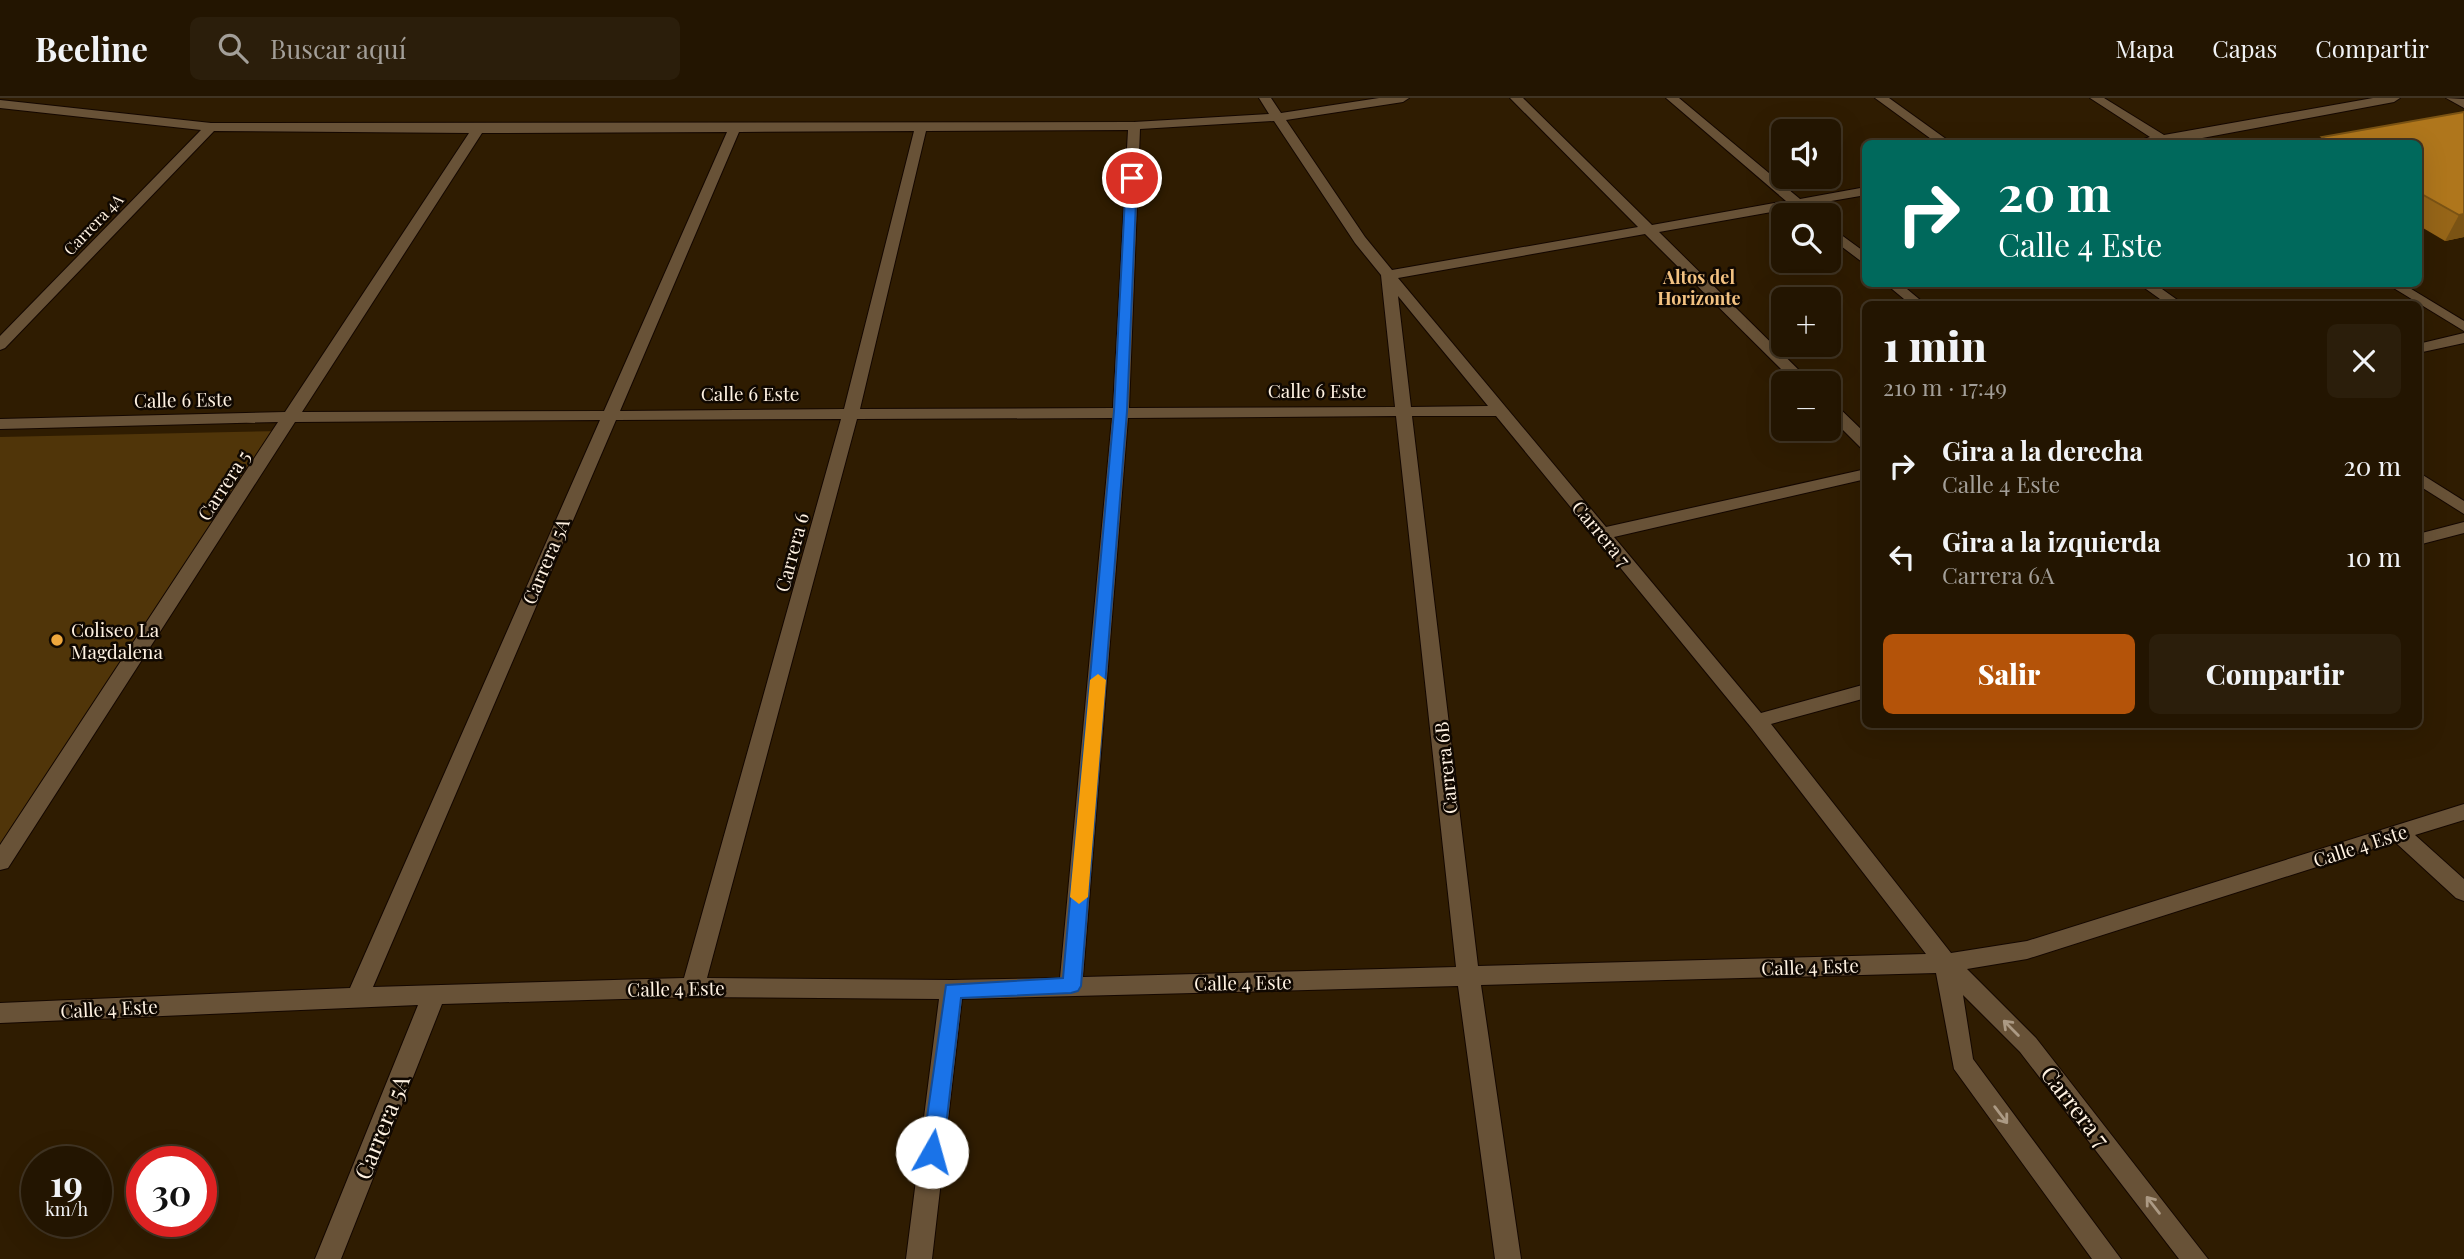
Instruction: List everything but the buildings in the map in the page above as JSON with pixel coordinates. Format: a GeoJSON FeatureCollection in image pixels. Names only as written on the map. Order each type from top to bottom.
{"type":"FeatureCollection","features":[{"type":"Feature","properties":{"kind":"street","name":"Carrera 7"},"geometry":{"type":"LineString","coordinates":[[1265,98],[1360,240],[1388,275],[1757,721],[1946,962],[2028,1045],[2195,1259]]}},
{"type":"Feature","properties":{"kind":"street"},"geometry":{"type":"LineString","coordinates":[[2,107],[211,127],[478,130],[1134,126],[1280,117],[1403,98]]}},
{"type":"Feature","properties":{"kind":"street"},"geometry":{"type":"LineString","coordinates":[[1516,98],[1792,371]]}},
{"type":"Feature","properties":{"kind":"street"},"geometry":{"type":"LineString","coordinates":[[1672,98],[1797,203],[1862,192]]}},
{"type":"Feature","properties":{"kind":"street"},"geometry":{"type":"LineString","coordinates":[[1881,98],[1941,140]]}},
{"type":"Feature","properties":{"kind":"street"},"geometry":{"type":"LineString","coordinates":[[2096,98],[2163,140]]}},
{"type":"Feature","properties":{"kind":"street"},"geometry":{"type":"LineString","coordinates":[[2300,98],[2322,110]]}},
{"type":"Feature","properties":{"kind":"street"},"geometry":{"type":"LineString","coordinates":[[2170,140],[2394,98]]}},
{"type":"Feature","properties":{"kind":"street"},"geometry":{"type":"LineString","coordinates":[[2452,98],[2464,104]]}},
{"type":"Feature","properties":{"kind":"street","name":"Carrera 6"},"geometry":{"type":"LineString","coordinates":[[693,987],[851,413],[921,126]]}},
{"type":"Feature","properties":{"kind":"street"},"geometry":{"type":"LineString","coordinates":[[1071,986],[1121,411],[1134,126]]}},
{"type":"Feature","properties":{"kind":"street","name":"Carrera 4A"},"geometry":{"type":"LineString","coordinates":[[0,345],[211,127]]}},
{"type":"Feature","properties":{"kind":"street","name":"Carrera 5A"},"geometry":{"type":"LineString","coordinates":[[357,997],[735,127]]}},
{"type":"Feature","properties":{"kind":"street","name":"Carrera 5"},"geometry":{"type":"LineString","coordinates":[[0,862],[478,130]]}},
{"type":"Feature","properties":{"kind":"street"},"geometry":{"type":"LineString","coordinates":[[1388,275],[1771,208]]}},
{"type":"Feature","properties":{"kind":"street"},"geometry":{"type":"LineString","coordinates":[[1841,240],[1862,258]]}},
{"type":"Feature","properties":{"kind":"street","name":"Carrera 6B"},"geometry":{"type":"LineString","coordinates":[[1388,275],[1468,976],[1508,1259]]}},
{"type":"Feature","properties":{"kind":"street"},"geometry":{"type":"LineString","coordinates":[[1897,287],[1914,301]]}},
{"type":"Feature","properties":{"kind":"street"},"geometry":{"type":"LineString","coordinates":[[2150,287],[2172,301]]}},
{"type":"Feature","properties":{"kind":"street"},"geometry":{"type":"LineString","coordinates":[[2399,287],[2422,301]]}},
{"type":"Feature","properties":{"kind":"street"},"geometry":{"type":"LineString","coordinates":[[2422,301],[2464,327]]}},
{"type":"Feature","properties":{"kind":"street"},"geometry":{"type":"LineString","coordinates":[[2422,347],[2464,338]]}},
{"type":"Feature","properties":{"kind":"street","name":"Calle 6 Este"},"geometry":{"type":"LineString","coordinates":[[0,424],[293,417],[1500,411]]}},
{"type":"Feature","properties":{"kind":"street"},"geometry":{"type":"LineString","coordinates":[[1841,419],[1862,440]]}},
{"type":"Feature","properties":{"kind":"street"},"geometry":{"type":"LineString","coordinates":[[1602,534],[1862,475]]}},
{"type":"Feature","properties":{"kind":"street"},"geometry":{"type":"LineString","coordinates":[[2422,480],[2464,509]]}},
{"type":"Feature","properties":{"kind":"street"},"geometry":{"type":"LineString","coordinates":[[2422,539],[2464,527]]}},
{"type":"Feature","properties":{"kind":"street"},"geometry":{"type":"LineString","coordinates":[[1757,721],[1862,692]]}},
{"type":"Feature","properties":{"kind":"street","name":"Calle 4 Este"},"geometry":{"type":"LineString","coordinates":[[0,1013],[434,994],[693,987],[952,990],[1946,962],[2027,950],[2464,812]]}},
{"type":"Feature","properties":{"kind":"street"},"geometry":{"type":"LineString","coordinates":[[2399,833],[2464,892]]}},
{"type":"Feature","properties":{"kind":"street","name":"Carrera 7"},"geometry":{"type":"LineString","coordinates":[[1946,962],[1962,1062],[2108,1259]]}},
{"type":"Feature","properties":{"kind":"street"},"geometry":{"type":"LineString","coordinates":[[919,1259],[952,990]]}},
{"type":"Feature","properties":{"kind":"street","name":"Carrera 5A"},"geometry":{"type":"LineString","coordinates":[[328,1259],[434,994]]}},
{"type":"Feature","properties":{"kind":"shaded area","name":"Coliseo La Magdalena"},"geometry":{"type":"Polygon","coordinates":[[[282,431],[0,845],[0,437],[282,431]]]}},
{"type":"Feature","properties":{"kind":"slow traffic"},"geometry":{"type":"LineString","coordinates":[[1079,897],[1098,680]]}},
{"type":"Feature","properties":{"kind":"place","name":"Coliseo La Magdalena"},"geometry":{"type":"Point","coordinates":[57,640]}},
{"type":"Feature","properties":{"kind":"district","name":"Altos del Horizonte"},"geometry":{"type":"Point","coordinates":[1699,287]}},
{"type":"Feature","properties":{"kind":"route"},"geometry":{"type":"LineString","coordinates":[[932,1152],[952,990],[1071,986],[1121,411],[1132,178]]}}]}
